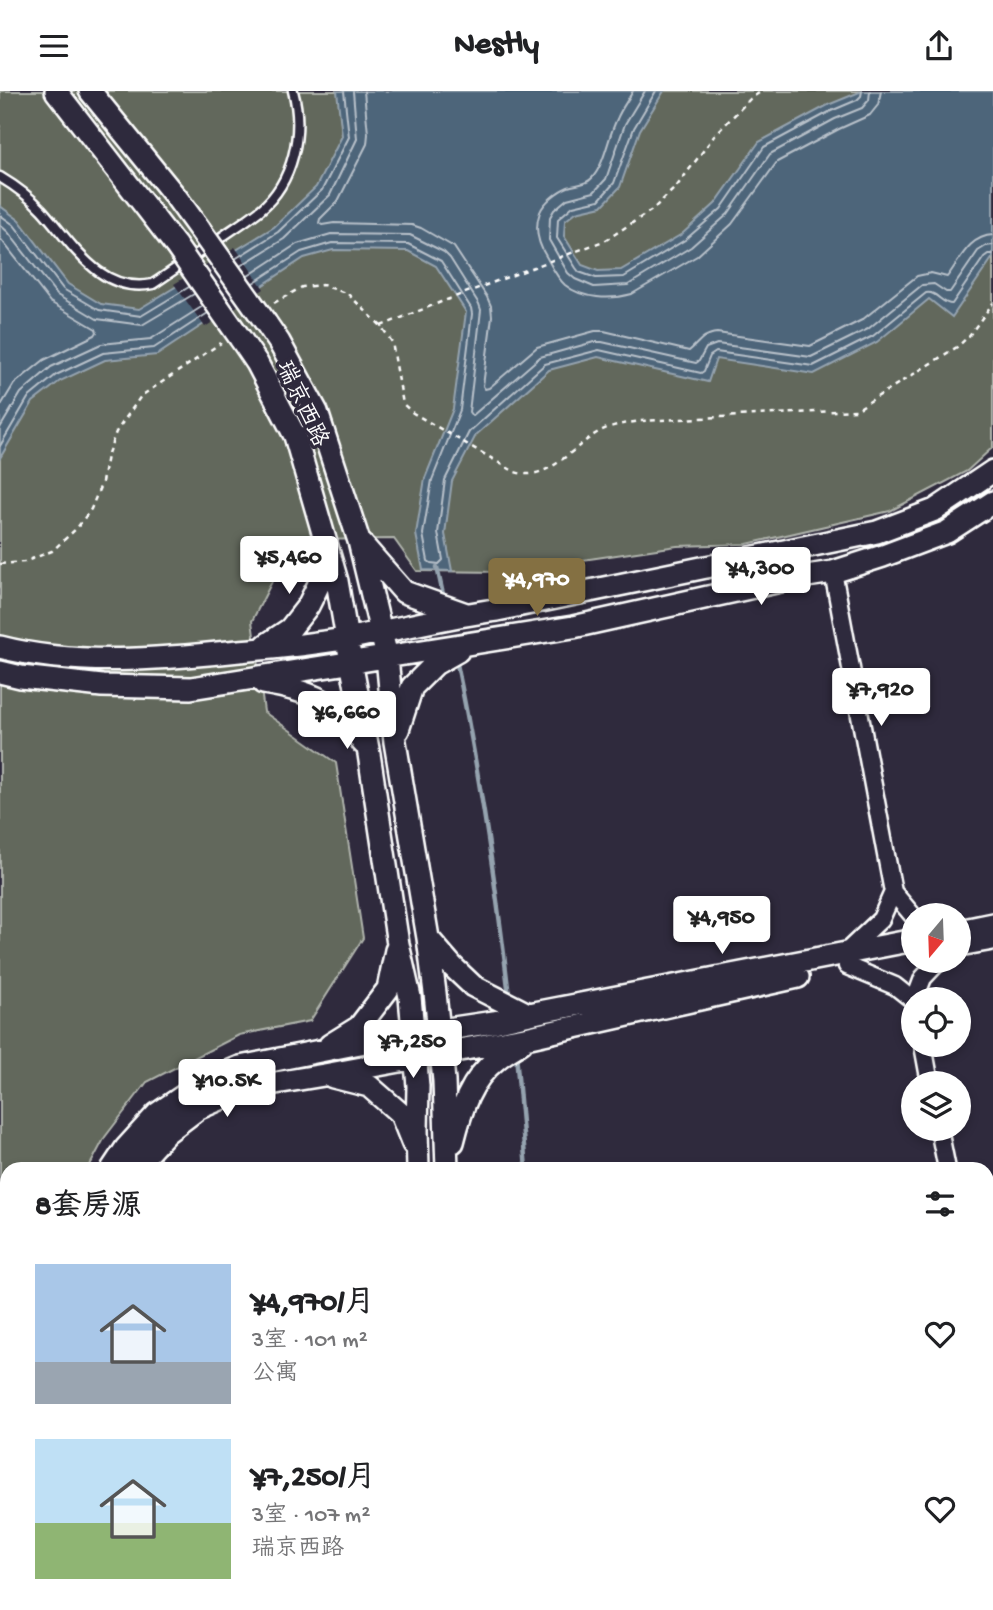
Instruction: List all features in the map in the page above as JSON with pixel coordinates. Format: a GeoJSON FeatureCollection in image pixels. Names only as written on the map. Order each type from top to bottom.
{"type":"FeatureCollection","features":[{"type":"Feature","properties":{"kind":"street","name":"瑞京西路"},"geometry":{"type":"LineString","coordinates":[[56,91],[176,246],[235,337],[257,363],[295,436],[337,581],[369,754],[397,944],[410,997],[418,1086],[418,1162]]}},
{"type":"Feature","properties":{"kind":"street","name":"瑞京西路"},"geometry":{"type":"LineString","coordinates":[[90,91],[268,315],[279,342],[317,412],[359,541],[387,657],[395,742],[428,938],[444,1081],[447,1162]]}},
{"type":"Feature","properties":{"kind":"street"},"geometry":{"type":"LineString","coordinates":[[0,647],[20,653],[102,660],[185,657],[347,638],[410,627],[877,532],[935,510],[993,471]]}},
{"type":"Feature","properties":{"kind":"street"},"geometry":{"type":"LineString","coordinates":[[0,673],[102,686],[191,688],[573,627],[794,578],[833,572],[883,557],[947,532],[993,502]]}},
{"type":"Feature","properties":{"kind":"street"},"geometry":{"type":"LineString","coordinates":[[359,541],[404,592],[466,614]]}},
{"type":"Feature","properties":{"kind":"street"},"geometry":{"type":"LineString","coordinates":[[260,649],[290,629],[308,606],[322,578],[327,548]]}},
{"type":"Feature","properties":{"kind":"street"},"geometry":{"type":"LineString","coordinates":[[833,572],[892,892],[902,903]]}},
{"type":"Feature","properties":{"kind":"street"},"geometry":{"type":"LineString","coordinates":[[568,595],[559,604],[558,615],[564,624],[573,627]]}},
{"type":"Feature","properties":{"kind":"street"},"geometry":{"type":"LineString","coordinates":[[395,742],[412,687],[435,664],[470,644]]}},
{"type":"Feature","properties":{"kind":"street"},"geometry":{"type":"LineString","coordinates":[[185,657],[198,660],[204,668],[202,680],[191,688]]}},
{"type":"Feature","properties":{"kind":"street"},"geometry":{"type":"LineString","coordinates":[[247,680],[287,687],[324,700],[352,725],[369,754]]}},
{"type":"Feature","properties":{"kind":"street"},"geometry":{"type":"LineString","coordinates":[[846,960],[881,919],[892,892]]}},
{"type":"Feature","properties":{"kind":"street"},"geometry":{"type":"LineString","coordinates":[[971,929],[993,924]]}},
{"type":"Feature","properties":{"kind":"street"},"geometry":{"type":"LineString","coordinates":[[428,938],[473,986],[534,1013]]}},
{"type":"Feature","properties":{"kind":"street"},"geometry":{"type":"LineString","coordinates":[[971,943],[993,939]]}},
{"type":"Feature","properties":{"kind":"street"},"geometry":{"type":"LineString","coordinates":[[318,1052],[359,1027],[388,989],[397,944]]}},
{"type":"Feature","properties":{"kind":"street"},"geometry":{"type":"LineString","coordinates":[[139,1162],[166,1133],[199,1108],[246,1088],[535,1036],[846,960],[901,944]]}},
{"type":"Feature","properties":{"kind":"street"},"geometry":{"type":"LineString","coordinates":[[448,1162],[461,1110],[495,1042],[534,1013],[846,960],[901,955]]}},
{"type":"Feature","properties":{"kind":"street"},"geometry":{"type":"LineString","coordinates":[[846,960],[901,990]]}},
{"type":"Feature","properties":{"kind":"street"},"geometry":{"type":"LineString","coordinates":[[117,1162],[157,1114],[204,1082],[240,1067],[380,1039],[439,1031],[495,1042]]}},
{"type":"Feature","properties":{"kind":"street"},"geometry":{"type":"LineString","coordinates":[[324,1075],[369,1086],[401,1114],[418,1162]]}},
{"type":"Feature","properties":{"kind":"street"},"geometry":{"type":"LineString","coordinates":[[941,1141],[946,1162]]}},
{"type":"Feature","properties":{"kind":"lane"},"geometry":{"type":"LineString","coordinates":[[0,177],[42,210],[83,260],[118,282],[143,286],[153,284],[262,208],[279,188],[290,169],[296,139],[297,106],[293,91]]}},
{"type":"Feature","properties":{"kind":"path"},"geometry":{"type":"LineString","coordinates":[[381,326],[606,240],[652,209],[677,186],[715,135],[750,99],[762,91]]}},
{"type":"Feature","properties":{"kind":"path"},"geometry":{"type":"LineString","coordinates":[[268,315],[279,299],[302,287],[324,285],[348,294],[381,326],[392,342],[403,404],[413,413],[515,472],[523,474],[538,472],[559,462],[606,428],[640,421],[856,410],[957,347],[968,337],[993,303]]}},
{"type":"Feature","properties":{"kind":"path"},"geometry":{"type":"LineString","coordinates":[[0,564],[24,562],[52,551],[78,528],[91,509],[102,482],[107,456],[116,432],[141,396],[235,337]]}},
{"type":"Feature","properties":{"kind":"green space"},"geometry":{"type":"Polygon","coordinates":[[[0,91],[993,91],[993,447],[967,471],[890,511],[747,544],[677,546],[502,572],[417,571],[394,539],[293,540],[252,621],[264,712],[336,763],[363,938],[310,1021],[239,1035],[147,1082],[105,1137],[92,1162],[0,1162],[0,91]]]}},
{"type":"Feature","properties":{"kind":"water"},"geometry":{"type":"Polygon","coordinates":[[[337,91],[664,91],[640,130],[620,187],[602,206],[576,212],[565,221],[564,236],[582,265],[598,271],[621,270],[682,234],[715,204],[759,142],[828,105],[862,91],[993,91],[993,257],[952,317],[929,299],[877,342],[814,374],[716,359],[708,382],[598,357],[549,370],[476,435],[452,481],[445,534],[452,571],[423,570],[416,534],[425,478],[453,409],[466,312],[436,266],[408,251],[333,250],[304,258],[157,355],[105,360],[60,381],[33,402],[0,458],[0,206],[19,220],[68,284],[101,304],[139,309],[274,227],[316,187],[342,136],[337,91]]]}},
{"type":"Feature","properties":{"kind":"pier"},"geometry":{"type":"Polygon","coordinates":[[[235,247],[264,289],[205,327],[174,284],[235,247]]]}},
{"type":"Feature","properties":{"kind":"waterway"},"geometry":{"type":"LineString","coordinates":[[437,567],[444,599]]}},
{"type":"Feature","properties":{"kind":"waterway"},"geometry":{"type":"LineString","coordinates":[[456,659],[486,827],[509,996]]}},
{"type":"Feature","properties":{"kind":"waterway"},"geometry":{"type":"LineString","coordinates":[[516,1054],[525,1162]]}}]}
